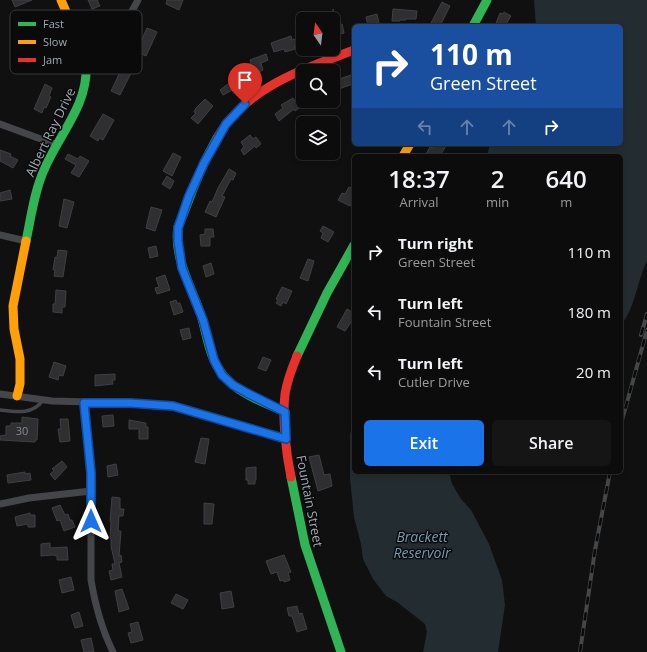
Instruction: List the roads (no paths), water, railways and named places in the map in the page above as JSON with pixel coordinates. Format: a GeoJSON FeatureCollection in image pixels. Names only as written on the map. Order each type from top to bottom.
{"type":"FeatureCollection","features":[{"type":"Feature","properties":{"kind":"street","name":"Albert Ray Drive"},"geometry":{"type":"LineString","coordinates":[[61,0],[65,10]]}},
{"type":"Feature","properties":{"kind":"street"},"geometry":{"type":"LineString","coordinates":[[133,10],[138,0]]}},
{"type":"Feature","properties":{"kind":"street"},"geometry":{"type":"LineString","coordinates":[[474,24],[487,0]]}},
{"type":"Feature","properties":{"kind":"street"},"geometry":{"type":"LineString","coordinates":[[285,412],[233,385],[222,375],[214,360],[203,320],[182,268],[178,241],[178,228],[189,196],[204,163],[226,124],[245,104],[262,90],[293,74],[352,51]]}},
{"type":"Feature","properties":{"kind":"street","name":"Albert Ray Drive"},"geometry":{"type":"LineString","coordinates":[[17,396],[20,384],[20,359],[14,329],[13,306],[26,241],[39,182],[84,92],[87,74]]}},
{"type":"Feature","properties":{"kind":"street"},"geometry":{"type":"LineString","coordinates":[[0,124],[57,145]]}},
{"type":"Feature","properties":{"kind":"street"},"geometry":{"type":"LineString","coordinates":[[0,235],[26,241]]}},
{"type":"Feature","properties":{"kind":"street","name":"Fountain Street"},"geometry":{"type":"LineString","coordinates":[[340,652],[305,545],[288,457],[285,395],[297,355],[327,293],[352,249]]}},
{"type":"Feature","properties":{"kind":"street"},"geometry":{"type":"LineString","coordinates":[[0,394],[43,400],[84,403],[130,403],[173,406],[286,439]]}},
{"type":"Feature","properties":{"kind":"street"},"geometry":{"type":"LineString","coordinates":[[84,403],[91,491],[91,580],[107,639],[113,652]]}},
{"type":"Feature","properties":{"kind":"street"},"geometry":{"type":"LineString","coordinates":[[0,504],[29,498],[91,491]]}},
{"type":"Feature","properties":{"kind":"lane"},"geometry":{"type":"LineString","coordinates":[[0,410],[27,412],[39,406],[43,400]]}},
{"type":"Feature","properties":{"kind":"water"},"geometry":{"type":"Polygon","coordinates":[[[534,0],[647,0],[647,261],[630,311],[623,322],[623,154],[488,154],[490,146],[623,146],[623,24],[536,24],[534,0]]]}},
{"type":"Feature","properties":{"kind":"water","name":"Brackett Reservoir"},"geometry":{"type":"Polygon","coordinates":[[[352,427],[352,474],[450,474],[452,484],[461,499],[471,510],[489,544],[502,580],[505,605],[498,652],[423,652],[427,632],[425,624],[397,602],[386,596],[373,579],[363,559],[354,517],[350,478],[350,435],[352,427]]]}},
{"type":"Feature","properties":{"kind":"railway"},"geometry":{"type":"LineString","coordinates":[[641,335],[647,314]]}},
{"type":"Feature","properties":{"kind":"railway"},"geometry":{"type":"LineString","coordinates":[[623,417],[647,330]]}},
{"type":"Feature","properties":{"kind":"railway"},"geometry":{"type":"LineString","coordinates":[[580,652],[595,550],[610,474]]}}]}
